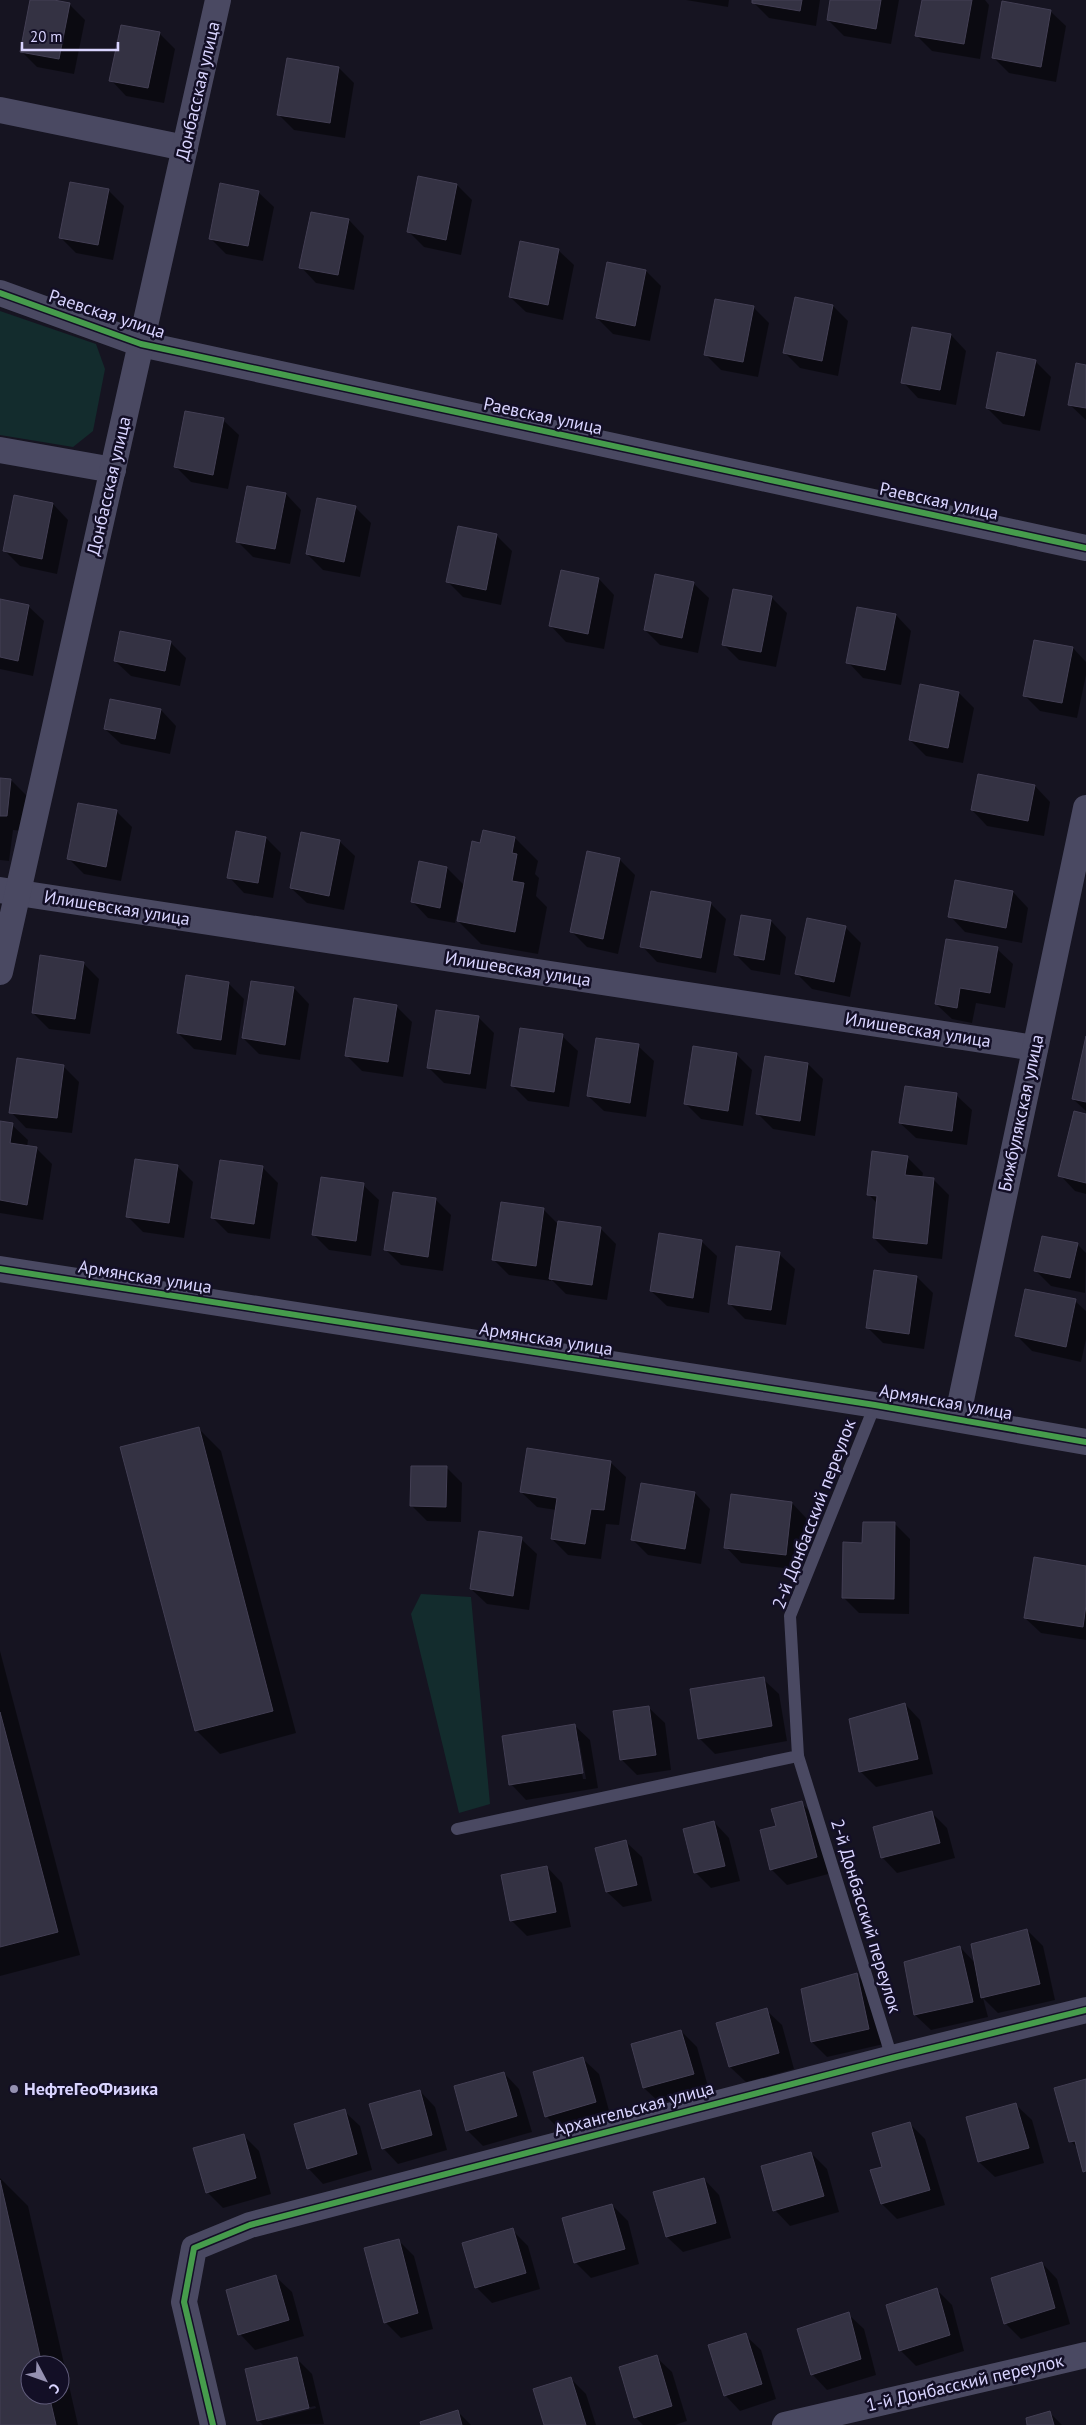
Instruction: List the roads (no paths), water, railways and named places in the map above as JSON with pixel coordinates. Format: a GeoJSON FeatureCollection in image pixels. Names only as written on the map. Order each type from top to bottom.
{"type":"FeatureCollection","features":[{"type":"Feature","properties":{"kind":"street","name":"Донбасская улица"},"geometry":{"type":"LineString","coordinates":[[0,972],[9,891],[113,470],[218,0]]}},
{"type":"Feature","properties":{"kind":"street"},"geometry":{"type":"LineString","coordinates":[[0,110],[185,148]]}},
{"type":"Feature","properties":{"kind":"street","name":"Раевская улица"},"geometry":{"type":"LineString","coordinates":[[0,294],[141,344],[1086,548]]}},
{"type":"Feature","properties":{"kind":"street"},"geometry":{"type":"LineString","coordinates":[[0,450],[113,470]]}},
{"type":"Feature","properties":{"kind":"street","name":"Бижбулякская улица"},"geometry":{"type":"LineString","coordinates":[[957,1419],[1086,808]]}},
{"type":"Feature","properties":{"kind":"street","name":"Илишевская улица"},"geometry":{"type":"LineString","coordinates":[[9,891],[1035,1048]]}},
{"type":"Feature","properties":{"kind":"street","name":"Армянская улица"},"geometry":{"type":"LineString","coordinates":[[0,1269],[875,1405],[1086,1442]]}},
{"type":"Feature","properties":{"kind":"street","name":"Архангельская улица"},"geometry":{"type":"LineString","coordinates":[[213,2425],[184,2302],[194,2248],[250,2225],[892,2058],[1086,2010]]}},
{"type":"Feature","properties":{"kind":"street","name":"1-й Донбасский переулок"},"geometry":{"type":"LineString","coordinates":[[785,2425],[1086,2355]]}},
{"type":"Feature","properties":{"kind":"lane","name":"2-й Донбасский переулок"},"geometry":{"type":"LineString","coordinates":[[875,1405],[790,1616],[798,1756],[892,2058]]}},
{"type":"Feature","properties":{"kind":"lane"},"geometry":{"type":"LineString","coordinates":[[457,1829],[798,1756]]}},
{"type":"Feature","properties":{"kind":"place","name":"НефтеГеоФизика"},"geometry":{"type":"Point","coordinates":[14,2089]}}]}
